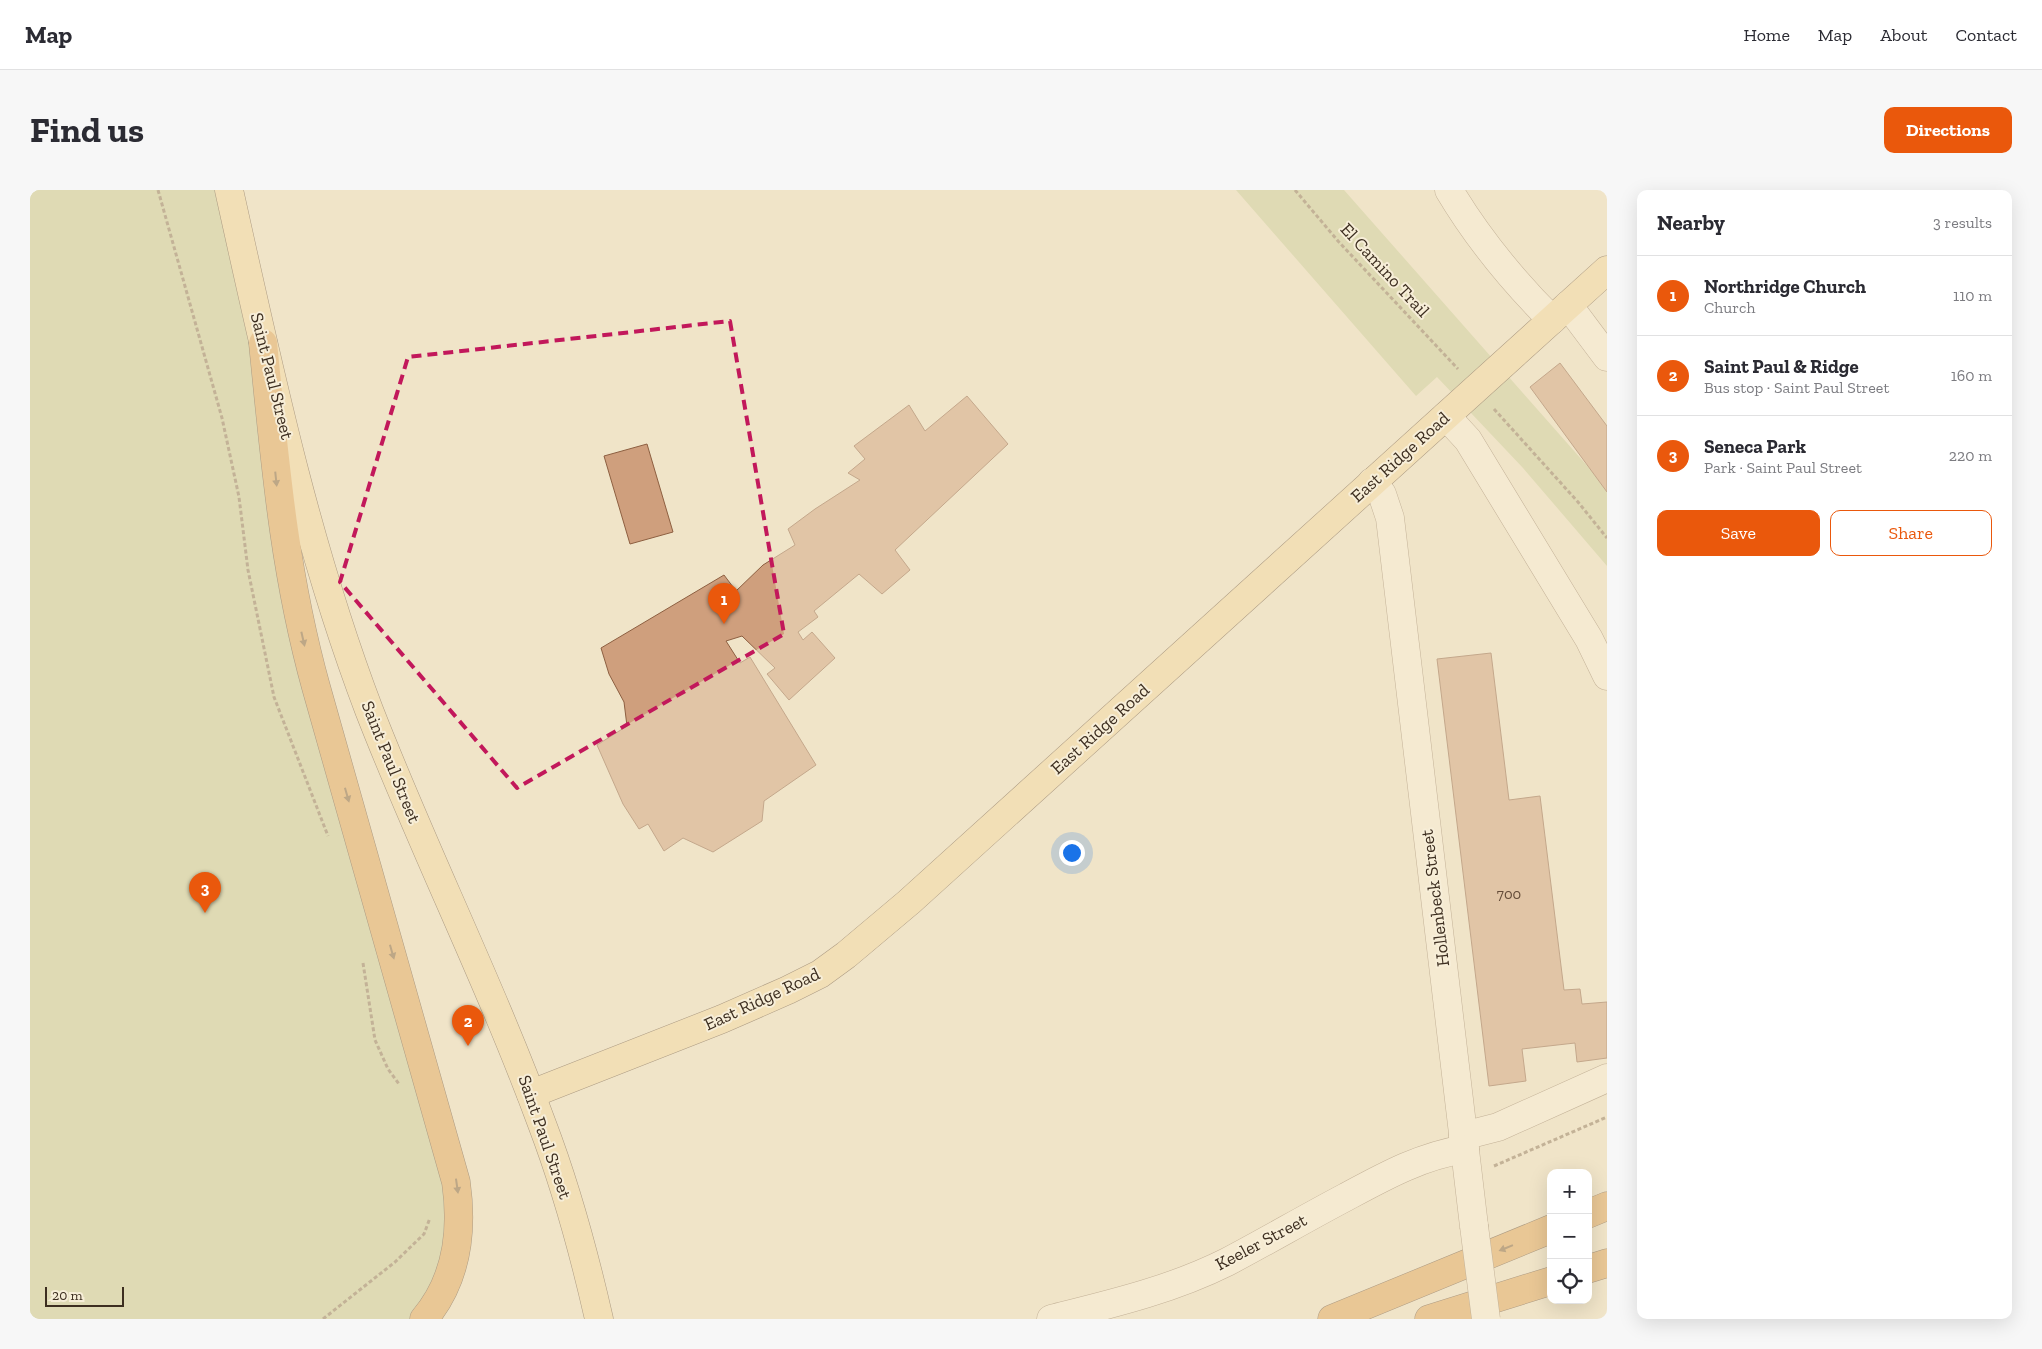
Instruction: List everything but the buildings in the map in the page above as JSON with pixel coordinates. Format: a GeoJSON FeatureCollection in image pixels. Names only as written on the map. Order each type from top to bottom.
{"type":"FeatureCollection","features":[{"type":"Feature","properties":{"kind":"highway"},"geometry":{"type":"LineString","coordinates":[[264,343],[279,506],[296,607],[316,687],[456,1182],[459,1230],[454,1260],[443,1289],[424,1319]]}},
{"type":"Feature","properties":{"kind":"highway"},"geometry":{"type":"LineString","coordinates":[[1592,1212],[1607,1206]]}},
{"type":"Feature","properties":{"kind":"highway"},"geometry":{"type":"LineString","coordinates":[[1332,1319],[1547,1231]]}},
{"type":"Feature","properties":{"kind":"highway"},"geometry":{"type":"LineString","coordinates":[[1592,1268],[1607,1263]]}},
{"type":"Feature","properties":{"kind":"highway"},"geometry":{"type":"LineString","coordinates":[[1429,1319],[1547,1282]]}},
{"type":"Feature","properties":{"kind":"main road","name":"Saint Paul Street"},"geometry":{"type":"LineString","coordinates":[[229,190],[264,343],[319,557],[356,674],[397,781],[483,974],[531,1094],[566,1195],[599,1319]]}},
{"type":"Feature","properties":{"kind":"main road","name":"East Ridge Road"},"geometry":{"type":"LineString","coordinates":[[531,1094],[757,1005],[820,974],[846,955],[909,902],[1607,270]]}},
{"type":"Feature","properties":{"kind":"street"},"geometry":{"type":"LineString","coordinates":[[1449,190],[1469,223],[1532,300],[1560,312],[1607,357]]}},
{"type":"Feature","properties":{"kind":"street"},"geometry":{"type":"LineString","coordinates":[[1446,416],[1468,440],[1589,639],[1607,676]]}},
{"type":"Feature","properties":{"kind":"street","name":"Hollenbeck Street"},"geometry":{"type":"LineString","coordinates":[[1372,482],[1382,494],[1390,518],[1486,1319]]}},
{"type":"Feature","properties":{"kind":"street","name":"Keeler Street"},"geometry":{"type":"LineString","coordinates":[[1050,1319],[1139,1296],[1195,1276],[1228,1261],[1396,1170],[1464,1142],[1607,1078]]}},
{"type":"Feature","properties":{"kind":"path"},"geometry":{"type":"LineString","coordinates":[[158,190],[222,418],[239,497],[248,570],[274,697],[331,845]]}},
{"type":"Feature","properties":{"kind":"path","name":"El Camino Trail"},"geometry":{"type":"LineString","coordinates":[[1295,190],[1344,248],[1457,367]]}},
{"type":"Feature","properties":{"kind":"path"},"geometry":{"type":"LineString","coordinates":[[1492,406],[1578,502],[1607,538]]}},
{"type":"Feature","properties":{"kind":"path"},"geometry":{"type":"LineString","coordinates":[[361,955],[375,1040],[388,1069],[400,1085]]}},
{"type":"Feature","properties":{"kind":"path"},"geometry":{"type":"LineString","coordinates":[[1468,1177],[1607,1117]]}},
{"type":"Feature","properties":{"kind":"path"},"geometry":{"type":"LineString","coordinates":[[322,1319],[395,1262],[424,1234],[433,1210]]}},
{"type":"Feature","properties":{"kind":"highlighted area"},"geometry":{"type":"Polygon","coordinates":[[[730,321],[784,634],[517,788],[340,582],[408,357],[730,321]]]}},
{"type":"Feature","properties":{"kind":"green space"},"geometry":{"type":"Polygon","coordinates":[[[30,190],[229,190],[275,472],[459,1199],[424,1319],[30,1319],[30,190]]]}},
{"type":"Feature","properties":{"kind":"green space"},"geometry":{"type":"Polygon","coordinates":[[[1236,190],[1344,190],[1590,469],[1607,492],[1607,566],[1523,468],[1437,377],[1416,396],[1236,190]]]}},
{"type":"Feature","properties":{"kind":"place","name":"Northridge Church"},"geometry":{"type":"Point","coordinates":[724,624]}},
{"type":"Feature","properties":{"kind":"place","name":"Seneca Park"},"geometry":{"type":"Point","coordinates":[205,913]}},
{"type":"Feature","properties":{"kind":"place","name":"Saint Paul & Ridge"},"geometry":{"type":"Point","coordinates":[468,1046]}}]}
